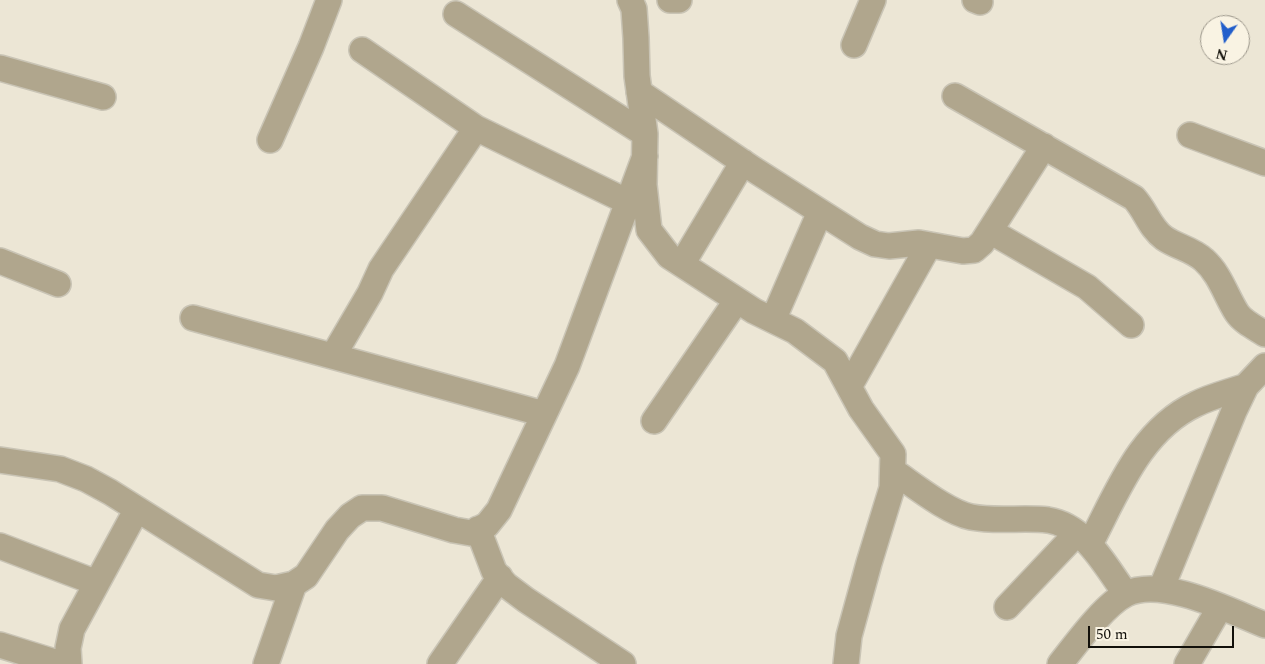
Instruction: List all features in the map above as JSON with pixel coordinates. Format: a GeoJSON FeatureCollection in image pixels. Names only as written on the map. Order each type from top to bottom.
{"type":"FeatureCollection","features":[{"type":"Feature","properties":{"kind":"street"},"geometry":{"type":"LineString","coordinates":[[270,140],[311,47],[329,0]]}},
{"type":"Feature","properties":{"kind":"street"},"geometry":{"type":"LineString","coordinates":[[630,0],[634,10],[639,92],[645,145],[644,185],[649,230],[669,256],[737,300],[795,332],[835,361],[861,408],[893,454],[892,488],[868,563],[849,636],[846,664]]}},
{"type":"Feature","properties":{"kind":"street"},"geometry":{"type":"LineString","coordinates":[[670,0],[679,0]]}},
{"type":"Feature","properties":{"kind":"street"},"geometry":{"type":"LineString","coordinates":[[854,45],[873,0]]}},
{"type":"Feature","properties":{"kind":"street"},"geometry":{"type":"LineString","coordinates":[[456,14],[645,145]]}},
{"type":"Feature","properties":{"kind":"street"},"geometry":{"type":"LineString","coordinates":[[362,50],[476,128],[628,202]]}},
{"type":"Feature","properties":{"kind":"street"},"geometry":{"type":"LineString","coordinates":[[0,68],[103,97]]}},
{"type":"Feature","properties":{"kind":"street"},"geometry":{"type":"LineString","coordinates":[[639,92],[860,238],[875,244],[889,246],[919,243],[963,251],[974,250],[982,243],[1044,146]]}},
{"type":"Feature","properties":{"kind":"street"},"geometry":{"type":"LineString","coordinates":[[955,96],[1134,198],[1143,208],[1154,229],[1163,238],[1190,250],[1205,260],[1215,273],[1238,314],[1265,334]]}},
{"type":"Feature","properties":{"kind":"street"},"geometry":{"type":"LineString","coordinates":[[333,356],[370,293],[381,269],[476,128]]}},
{"type":"Feature","properties":{"kind":"street"},"geometry":{"type":"LineString","coordinates":[[1190,135],[1265,163]]}},
{"type":"Feature","properties":{"kind":"street"},"geometry":{"type":"LineString","coordinates":[[0,460],[60,470],[77,476],[110,492],[258,585],[276,588],[294,584],[306,576],[337,530],[350,516],[362,508],[382,508],[471,533],[487,525],[499,510],[568,366],[628,202],[645,145]]}},
{"type":"Feature","properties":{"kind":"street"},"geometry":{"type":"LineString","coordinates":[[682,264],[743,162]]}},
{"type":"Feature","properties":{"kind":"street"},"geometry":{"type":"LineString","coordinates":[[773,320],[820,212]]}},
{"type":"Feature","properties":{"kind":"street"},"geometry":{"type":"LineString","coordinates":[[990,231],[1087,287],[1131,325]]}},
{"type":"Feature","properties":{"kind":"street"},"geometry":{"type":"LineString","coordinates":[[849,386],[928,245]]}},
{"type":"Feature","properties":{"kind":"street"},"geometry":{"type":"LineString","coordinates":[[0,261],[58,284]]}},
{"type":"Feature","properties":{"kind":"street"},"geometry":{"type":"LineString","coordinates":[[654,421],[737,300]]}},
{"type":"Feature","properties":{"kind":"street"},"geometry":{"type":"LineString","coordinates":[[193,318],[544,414]]}},
{"type":"Feature","properties":{"kind":"street"},"geometry":{"type":"LineString","coordinates":[[1161,588],[1234,411],[1246,386],[1265,366]]}},
{"type":"Feature","properties":{"kind":"street"},"geometry":{"type":"LineString","coordinates":[[1007,607],[1084,538],[1140,451],[1157,432],[1176,416],[1196,404],[1246,386]]}},
{"type":"Feature","properties":{"kind":"street"},"geometry":{"type":"LineString","coordinates":[[893,471],[953,511],[971,517],[1048,520],[1064,526],[1084,538],[1126,594]]}},
{"type":"Feature","properties":{"kind":"street"},"geometry":{"type":"LineString","coordinates":[[69,664],[68,648],[72,629],[138,509]]}},
{"type":"Feature","properties":{"kind":"street"},"geometry":{"type":"LineString","coordinates":[[478,529],[494,571],[506,585],[622,664]]}},
{"type":"Feature","properties":{"kind":"street"},"geometry":{"type":"LineString","coordinates":[[0,546],[98,583]]}},
{"type":"Feature","properties":{"kind":"street"},"geometry":{"type":"LineString","coordinates":[[440,664],[500,577]]}},
{"type":"Feature","properties":{"kind":"street"},"geometry":{"type":"LineString","coordinates":[[266,664],[294,584]]}},
{"type":"Feature","properties":{"kind":"street"},"geometry":{"type":"LineString","coordinates":[[1060,664],[1094,622],[1115,602],[1126,594],[1140,589],[1161,588],[1197,598],[1265,625]]}},
{"type":"Feature","properties":{"kind":"street"},"geometry":{"type":"LineString","coordinates":[[1187,664],[1220,607]]}},
{"type":"Feature","properties":{"kind":"street"},"geometry":{"type":"LineString","coordinates":[[0,645],[61,664]]}}]}
